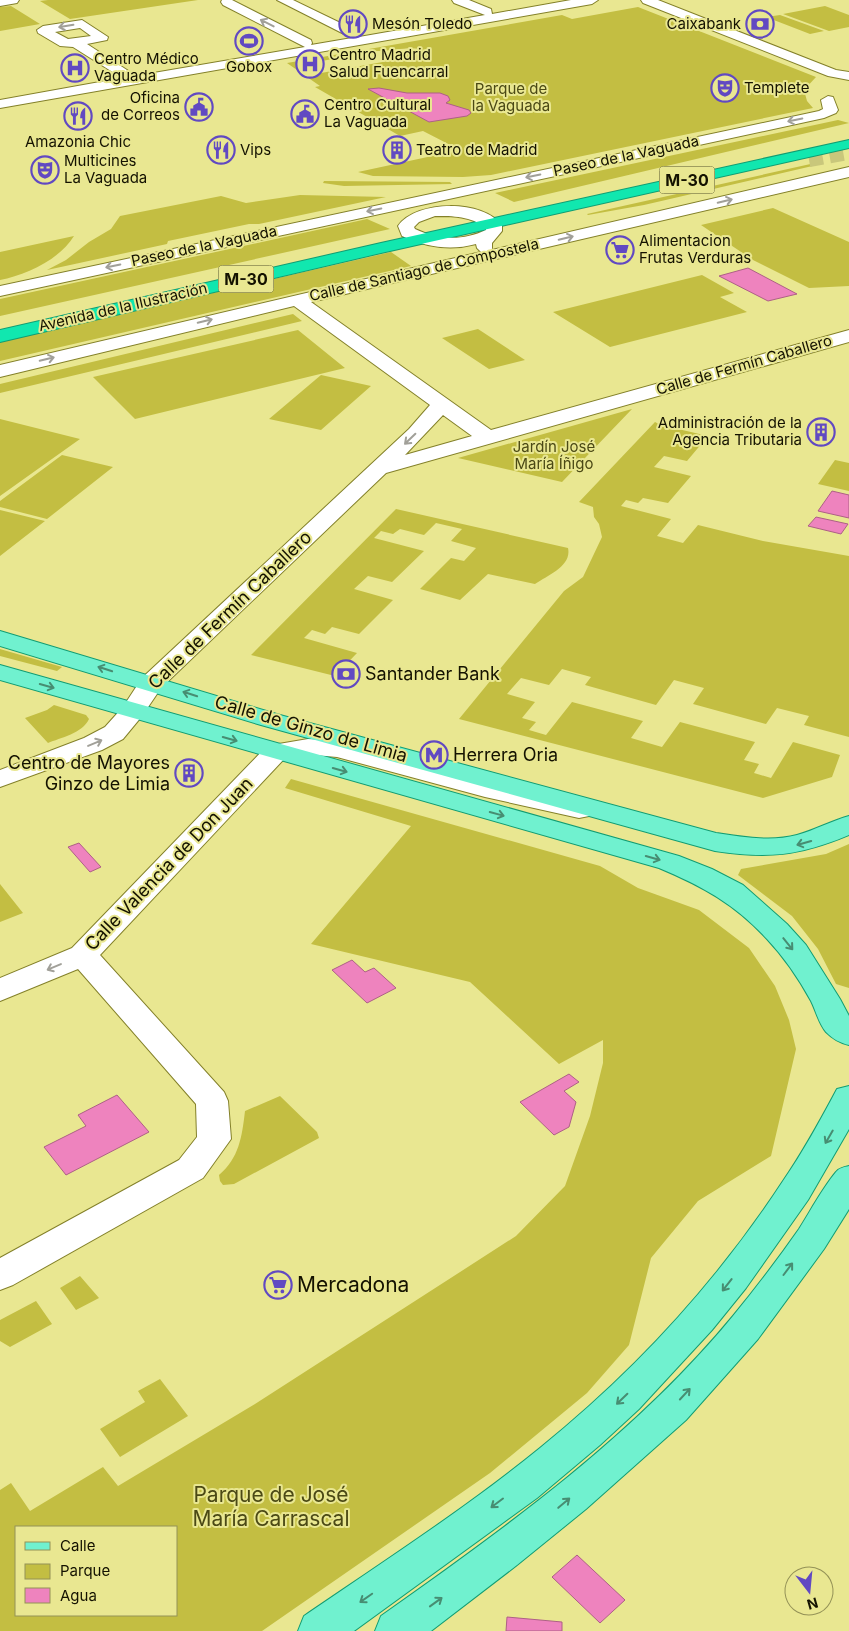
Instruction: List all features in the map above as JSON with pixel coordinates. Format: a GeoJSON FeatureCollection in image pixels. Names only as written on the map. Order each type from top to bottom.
{"type":"FeatureCollection","features":[{"type":"Feature","properties":{"kind":"highway","name":"Avenida de la Ilustración"},"geometry":{"type":"LineString","coordinates":[[0,324],[415,236],[488,235],[527,211],[849,135]]}},
{"type":"Feature","properties":{"kind":"highway","name":"Avenida de la Ilustración"},"geometry":{"type":"LineString","coordinates":[[527,211],[849,144]]}},
{"type":"Feature","properties":{"kind":"highway"},"geometry":{"type":"LineString","coordinates":[[527,211],[544,216],[610,205],[809,160]]}},
{"type":"Feature","properties":{"kind":"highway"},"geometry":{"type":"LineString","coordinates":[[527,211],[555,195],[591,186]]}},
{"type":"Feature","properties":{"kind":"highway","name":"Avenida de la Ilustración"},"geometry":{"type":"LineString","coordinates":[[0,336],[415,236]]}},
{"type":"Feature","properties":{"kind":"main road","name":"Calle de Ginzo de Limia"},"geometry":{"type":"LineString","coordinates":[[0,638],[262,718],[352,740],[386,752],[715,842],[772,849],[816,840],[849,825]]}},
{"type":"Feature","properties":{"kind":"main road","name":"Calle de Ginzo de Limia"},"geometry":{"type":"LineString","coordinates":[[0,672],[276,752],[669,862],[702,876],[733,892],[777,931],[812,977],[837,1024],[849,1034]]}},
{"type":"Feature","properties":{"kind":"main road"},"geometry":{"type":"LineString","coordinates":[[319,1631],[542,1469],[586,1433],[657,1365],[712,1305],[760,1243],[811,1166],[849,1098]]}},
{"type":"Feature","properties":{"kind":"main road"},"geometry":{"type":"LineString","coordinates":[[396,1631],[563,1505],[673,1407],[714,1363],[750,1320],[815,1233],[849,1179]]}},
{"type":"Feature","properties":{"kind":"street"},"geometry":{"type":"LineString","coordinates":[[0,2],[14,0]]}},
{"type":"Feature","properties":{"kind":"street"},"geometry":{"type":"LineString","coordinates":[[241,0],[227,2],[306,43]]}},
{"type":"Feature","properties":{"kind":"street"},"geometry":{"type":"LineString","coordinates":[[283,0],[354,35]]}},
{"type":"Feature","properties":{"kind":"street"},"geometry":{"type":"LineString","coordinates":[[458,0],[487,12]]}},
{"type":"Feature","properties":{"kind":"street"},"geometry":{"type":"LineString","coordinates":[[0,96],[125,75],[145,69],[487,12],[522,2],[556,0]]}},
{"type":"Feature","properties":{"kind":"street"},"geometry":{"type":"LineString","coordinates":[[0,104],[592,0]]}},
{"type":"Feature","properties":{"kind":"street"},"geometry":{"type":"LineString","coordinates":[[648,0],[833,73],[849,76]]}},
{"type":"Feature","properties":{"kind":"street"},"geometry":{"type":"LineString","coordinates":[[82,24],[102,37],[76,43],[65,43],[43,30],[82,24]]}},
{"type":"Feature","properties":{"kind":"street"},"geometry":{"type":"LineString","coordinates":[[95,39],[111,49]]}},
{"type":"Feature","properties":{"kind":"street"},"geometry":{"type":"LineString","coordinates":[[76,43],[125,75]]}},
{"type":"Feature","properties":{"kind":"street"},"geometry":{"type":"LineString","coordinates":[[833,73],[838,83],[832,96],[846,110]]}},
{"type":"Feature","properties":{"kind":"street","name":"Paseo de la Vaguada"},"geometry":{"type":"LineString","coordinates":[[0,291],[824,114],[831,110],[828,105],[832,96]]}},
{"type":"Feature","properties":{"kind":"street","name":"Calle de Santiago de Compostela"},"geometry":{"type":"LineString","coordinates":[[0,371],[297,300],[488,235],[849,172]]}},
{"type":"Feature","properties":{"kind":"street"},"geometry":{"type":"LineString","coordinates":[[409,202],[426,213]]}},
{"type":"Feature","properties":{"kind":"street","name":"Avenida de la Ilustración"},"geometry":{"type":"LineString","coordinates":[[415,236],[433,242],[468,244],[488,235],[457,212],[426,213]]}},
{"type":"Feature","properties":{"kind":"street"},"geometry":{"type":"LineString","coordinates":[[415,236],[406,228],[408,222],[426,213]]}},
{"type":"Feature","properties":{"kind":"street"},"geometry":{"type":"LineString","coordinates":[[297,300],[487,438]]}},
{"type":"Feature","properties":{"kind":"street","name":"Calle de Fermín Caballero"},"geometry":{"type":"LineString","coordinates":[[376,471],[397,462],[646,399],[849,336]]}},
{"type":"Feature","properties":{"kind":"street","name":"Calle de Fermín Caballero"},"geometry":{"type":"LineString","coordinates":[[0,779],[101,741],[114,733],[133,711],[151,683],[416,433],[441,405]]}},
{"type":"Feature","properties":{"kind":"street","name":"Calle de Ginzo de Limia"},"geometry":{"type":"LineString","coordinates":[[276,752],[302,746],[339,749],[537,802],[651,824]]}},
{"type":"Feature","properties":{"kind":"street","name":"Calle Valencia de Don Juan"},"geometry":{"type":"LineString","coordinates":[[0,990],[83,955],[276,752]]}},
{"type":"Feature","properties":{"kind":"street"},"geometry":{"type":"LineString","coordinates":[[0,1275],[191,1169],[214,1139],[212,1101],[83,955]]}},
{"type":"Feature","properties":{"kind":"green space"},"geometry":{"type":"Polygon","coordinates":[[[198,0],[70,19],[40,1],[198,0]]]}},
{"type":"Feature","properties":{"kind":"green space"},"geometry":{"type":"Polygon","coordinates":[[[11,6],[40,24],[0,31],[0,7],[11,6]]]}},
{"type":"Feature","properties":{"kind":"green space"},"geometry":{"type":"Polygon","coordinates":[[[825,6],[849,15],[849,27],[829,31],[783,14],[825,6]]]}},
{"type":"Feature","properties":{"kind":"green space","name":"Parque de la Vaguada"},"geometry":{"type":"Polygon","coordinates":[[[638,7],[816,77],[804,90],[807,101],[813,108],[491,175],[463,177],[373,176],[358,172],[460,150],[423,131],[400,136],[315,87],[320,86],[287,63],[357,51],[362,54],[304,64],[321,73],[405,58],[401,56],[419,49],[374,51],[369,49],[562,15],[572,19],[638,7]]]}},
{"type":"Feature","properties":{"kind":"green space"},"geometry":{"type":"Polygon","coordinates":[[[780,15],[824,31],[810,34],[766,17],[780,15]]]}},
{"type":"Feature","properties":{"kind":"green space"},"geometry":{"type":"Polygon","coordinates":[[[838,120],[849,123],[514,202],[495,193],[838,120]]]}},
{"type":"Feature","properties":{"kind":"green space"},"geometry":{"type":"Polygon","coordinates":[[[818,160],[821,164],[644,205],[587,214],[815,163],[818,160]]]}},
{"type":"Feature","properties":{"kind":"green space"},"geometry":{"type":"Polygon","coordinates":[[[324,181],[450,182],[452,184],[344,186],[323,183],[324,181]]]}},
{"type":"Feature","properties":{"kind":"green space"},"geometry":{"type":"Polygon","coordinates":[[[300,195],[386,197],[168,241],[167,244],[47,270],[66,260],[89,242],[111,229],[120,216],[221,196],[246,203],[300,195]]]}},
{"type":"Feature","properties":{"kind":"green space"},"geometry":{"type":"Polygon","coordinates":[[[773,208],[849,242],[849,286],[809,288],[753,260],[701,225],[773,208]]]}},
{"type":"Feature","properties":{"kind":"green space"},"geometry":{"type":"Polygon","coordinates":[[[367,219],[390,229],[0,316],[0,299],[367,219]]]}},
{"type":"Feature","properties":{"kind":"green space"},"geometry":{"type":"Polygon","coordinates":[[[74,236],[68,245],[41,265],[10,278],[0,280],[0,252],[74,236]]]}},
{"type":"Feature","properties":{"kind":"green space"},"geometry":{"type":"Polygon","coordinates":[[[391,252],[411,266],[0,361],[0,342],[391,252]]]}},
{"type":"Feature","properties":{"kind":"green space"},"geometry":{"type":"Polygon","coordinates":[[[702,275],[734,293],[720,297],[747,312],[610,347],[553,312],[702,275]]]}},
{"type":"Feature","properties":{"kind":"green space"},"geometry":{"type":"Polygon","coordinates":[[[293,314],[302,321],[0,393],[0,384],[293,314]]]}},
{"type":"Feature","properties":{"kind":"green space"},"geometry":{"type":"Polygon","coordinates":[[[478,329],[525,360],[489,369],[442,338],[478,329]]]}},
{"type":"Feature","properties":{"kind":"green space"},"geometry":{"type":"Polygon","coordinates":[[[298,330],[345,368],[135,419],[93,377],[298,330]]]}},
{"type":"Feature","properties":{"kind":"green space"},"geometry":{"type":"Polygon","coordinates":[[[321,375],[371,386],[321,430],[269,419],[321,375]]]}},
{"type":"Feature","properties":{"kind":"green space","name":"Jardín José María Íñigo"},"geometry":{"type":"Polygon","coordinates":[[[632,409],[562,482],[458,458],[632,409]]]}},
{"type":"Feature","properties":{"kind":"green space"},"geometry":{"type":"Polygon","coordinates":[[[0,419],[80,439],[0,496],[0,419]]]}},
{"type":"Feature","properties":{"kind":"green space"},"geometry":{"type":"Polygon","coordinates":[[[655,422],[708,436],[687,461],[664,456],[654,467],[691,476],[668,503],[643,498],[638,503],[626,500],[621,506],[671,519],[657,536],[683,543],[698,525],[763,541],[849,556],[849,737],[804,725],[809,716],[777,708],[766,724],[693,704],[704,688],[674,680],[656,705],[585,685],[591,677],[562,669],[549,685],[521,678],[507,694],[535,702],[522,718],[536,722],[529,730],[546,735],[572,702],[643,721],[631,738],[662,747],[680,722],[755,742],[744,760],[759,764],[754,773],[771,778],[793,742],[840,755],[832,777],[763,798],[459,719],[564,591],[583,577],[602,537],[599,524],[594,517],[593,507],[579,502],[655,422]]]}},
{"type":"Feature","properties":{"kind":"green space"},"geometry":{"type":"Polygon","coordinates":[[[62,455],[113,467],[47,519],[0,507],[0,501],[62,455]]]}},
{"type":"Feature","properties":{"kind":"green space"},"geometry":{"type":"Polygon","coordinates":[[[835,460],[849,463],[849,491],[818,484],[835,460]]]}},
{"type":"Feature","properties":{"kind":"green space"},"geometry":{"type":"Polygon","coordinates":[[[396,509],[568,548],[568,554],[563,565],[535,584],[488,574],[460,600],[420,589],[451,558],[464,561],[476,548],[451,541],[462,529],[436,523],[424,535],[400,529],[393,534],[381,531],[374,538],[424,551],[392,582],[368,576],[354,589],[393,600],[359,634],[332,627],[325,634],[312,630],[304,638],[357,653],[335,676],[251,655],[396,509]]]}},
{"type":"Feature","properties":{"kind":"green space"},"geometry":{"type":"Polygon","coordinates":[[[0,510],[45,521],[0,556],[0,510]]]}},
{"type":"Feature","properties":{"kind":"green space"},"geometry":{"type":"Polygon","coordinates":[[[0,649],[62,667],[57,671],[0,656],[0,649]]]}},
{"type":"Feature","properties":{"kind":"green space"},"geometry":{"type":"Polygon","coordinates":[[[54,705],[86,715],[89,719],[77,731],[48,743],[25,718],[47,710],[54,705]]]}},
{"type":"Feature","properties":{"kind":"green space","name":"Parque de José María Carrascal"},"geometry":{"type":"Polygon","coordinates":[[[291,779],[600,866],[638,888],[699,910],[749,948],[775,986],[789,1020],[796,1049],[771,1156],[698,1201],[651,1258],[629,1345],[587,1393],[490,1473],[262,1631],[0,1631],[0,1490],[11,1483],[30,1511],[103,1467],[118,1486],[255,1404],[516,1236],[565,1186],[590,1116],[603,1063],[603,1040],[559,1064],[470,982],[311,944],[411,826],[285,788],[291,779]]]}},
{"type":"Feature","properties":{"kind":"green space"},"geometry":{"type":"Polygon","coordinates":[[[849,844],[849,988],[836,984],[818,949],[792,916],[738,875],[741,869],[826,854],[849,844]]]}},
{"type":"Feature","properties":{"kind":"green space"},"geometry":{"type":"Polygon","coordinates":[[[0,884],[23,913],[0,922],[0,884]]]}},
{"type":"Feature","properties":{"kind":"green space"},"geometry":{"type":"Polygon","coordinates":[[[280,1096],[317,1132],[319,1138],[234,1184],[223,1185],[219,1175],[235,1154],[241,1138],[245,1111],[280,1096]]]}},
{"type":"Feature","properties":{"kind":"green space"},"geometry":{"type":"Polygon","coordinates":[[[80,1276],[99,1298],[76,1310],[60,1288],[80,1276]]]}},
{"type":"Feature","properties":{"kind":"green space"},"geometry":{"type":"Polygon","coordinates":[[[36,1301],[52,1324],[10,1347],[0,1341],[0,1320],[36,1301]]]}},
{"type":"Feature","properties":{"kind":"green space"},"geometry":{"type":"Polygon","coordinates":[[[160,1379],[188,1416],[120,1457],[100,1429],[145,1402],[138,1391],[160,1379]]]}},
{"type":"Feature","properties":{"kind":"water"},"geometry":{"type":"Polygon","coordinates":[[[379,88],[407,93],[440,93],[448,96],[450,100],[446,103],[469,110],[471,113],[467,116],[429,122],[368,89],[379,88]]]}},
{"type":"Feature","properties":{"kind":"water"},"geometry":{"type":"Polygon","coordinates":[[[748,268],[797,294],[768,301],[719,276],[748,268]]]}},
{"type":"Feature","properties":{"kind":"water"},"geometry":{"type":"Polygon","coordinates":[[[832,491],[849,495],[849,518],[818,511],[832,491]]]}},
{"type":"Feature","properties":{"kind":"water"},"geometry":{"type":"Polygon","coordinates":[[[816,517],[848,524],[841,534],[808,526],[816,517]]]}},
{"type":"Feature","properties":{"kind":"water"},"geometry":{"type":"Polygon","coordinates":[[[79,843],[101,867],[90,872],[68,847],[79,843]]]}},
{"type":"Feature","properties":{"kind":"water"},"geometry":{"type":"Polygon","coordinates":[[[352,960],[365,972],[374,968],[396,988],[367,1003],[332,970],[352,960]]]}},
{"type":"Feature","properties":{"kind":"water"},"geometry":{"type":"Polygon","coordinates":[[[569,1074],[579,1082],[564,1091],[576,1102],[569,1127],[554,1135],[520,1102],[569,1074]]]}},
{"type":"Feature","properties":{"kind":"water"},"geometry":{"type":"Polygon","coordinates":[[[117,1095],[149,1132],[66,1175],[44,1147],[86,1126],[78,1115],[117,1095]]]}},
{"type":"Feature","properties":{"kind":"water"},"geometry":{"type":"Polygon","coordinates":[[[577,1555],[625,1600],[600,1623],[552,1577],[577,1555]]]}},
{"type":"Feature","properties":{"kind":"water"},"geometry":{"type":"Polygon","coordinates":[[[507,1617],[562,1622],[562,1631],[506,1631],[507,1617]]]}},
{"type":"Feature","properties":{"kind":"tunnel"},"geometry":{"type":"LineString","coordinates":[[809,160],[849,153]]}},
{"type":"Feature","properties":{"kind":"place","name":"Mesón Toledo"},"geometry":{"type":"Point","coordinates":[353,24]}},
{"type":"Feature","properties":{"kind":"place","name":"Caixabank"},"geometry":{"type":"Point","coordinates":[760,24]}},
{"type":"Feature","properties":{"kind":"place","name":"Gobox"},"geometry":{"type":"Point","coordinates":[249,41]}},
{"type":"Feature","properties":{"kind":"place","name":"Centro Madrid Salud Fuencarral"},"geometry":{"type":"Point","coordinates":[310,64]}},
{"type":"Feature","properties":{"kind":"place","name":"Centro Médico Vaguada"},"geometry":{"type":"Point","coordinates":[75,68]}},
{"type":"Feature","properties":{"kind":"place","name":"Templete"},"geometry":{"type":"Point","coordinates":[725,88]}},
{"type":"Feature","properties":{"kind":"place","name":"Oficina de Correos"},"geometry":{"type":"Point","coordinates":[199,107]}},
{"type":"Feature","properties":{"kind":"place","name":"Centro Cultural La Vaguada"},"geometry":{"type":"Point","coordinates":[305,114]}},
{"type":"Feature","properties":{"kind":"place","name":"Amazonia Chic"},"geometry":{"type":"Point","coordinates":[78,116]}},
{"type":"Feature","properties":{"kind":"place","name":"Vips"},"geometry":{"type":"Point","coordinates":[221,150]}},
{"type":"Feature","properties":{"kind":"place","name":"Teatro de Madrid"},"geometry":{"type":"Point","coordinates":[397,150]}},
{"type":"Feature","properties":{"kind":"place","name":"Multicines La Vaguada"},"geometry":{"type":"Point","coordinates":[45,170]}},
{"type":"Feature","properties":{"kind":"place","name":"Alimentacion Frutas Verduras"},"geometry":{"type":"Point","coordinates":[620,250]}},
{"type":"Feature","properties":{"kind":"place","name":"Administración de la Agencia Tributaria"},"geometry":{"type":"Point","coordinates":[821,432]}},
{"type":"Feature","properties":{"kind":"place","name":"Santander Bank"},"geometry":{"type":"Point","coordinates":[346,674]}},
{"type":"Feature","properties":{"kind":"place","name":"Herrera Oria"},"geometry":{"type":"Point","coordinates":[434,755]}},
{"type":"Feature","properties":{"kind":"place","name":"Centro de Mayores Ginzo de Limia"},"geometry":{"type":"Point","coordinates":[189,773]}},
{"type":"Feature","properties":{"kind":"place","name":"Mercadona"},"geometry":{"type":"Point","coordinates":[278,1285]}}]}
